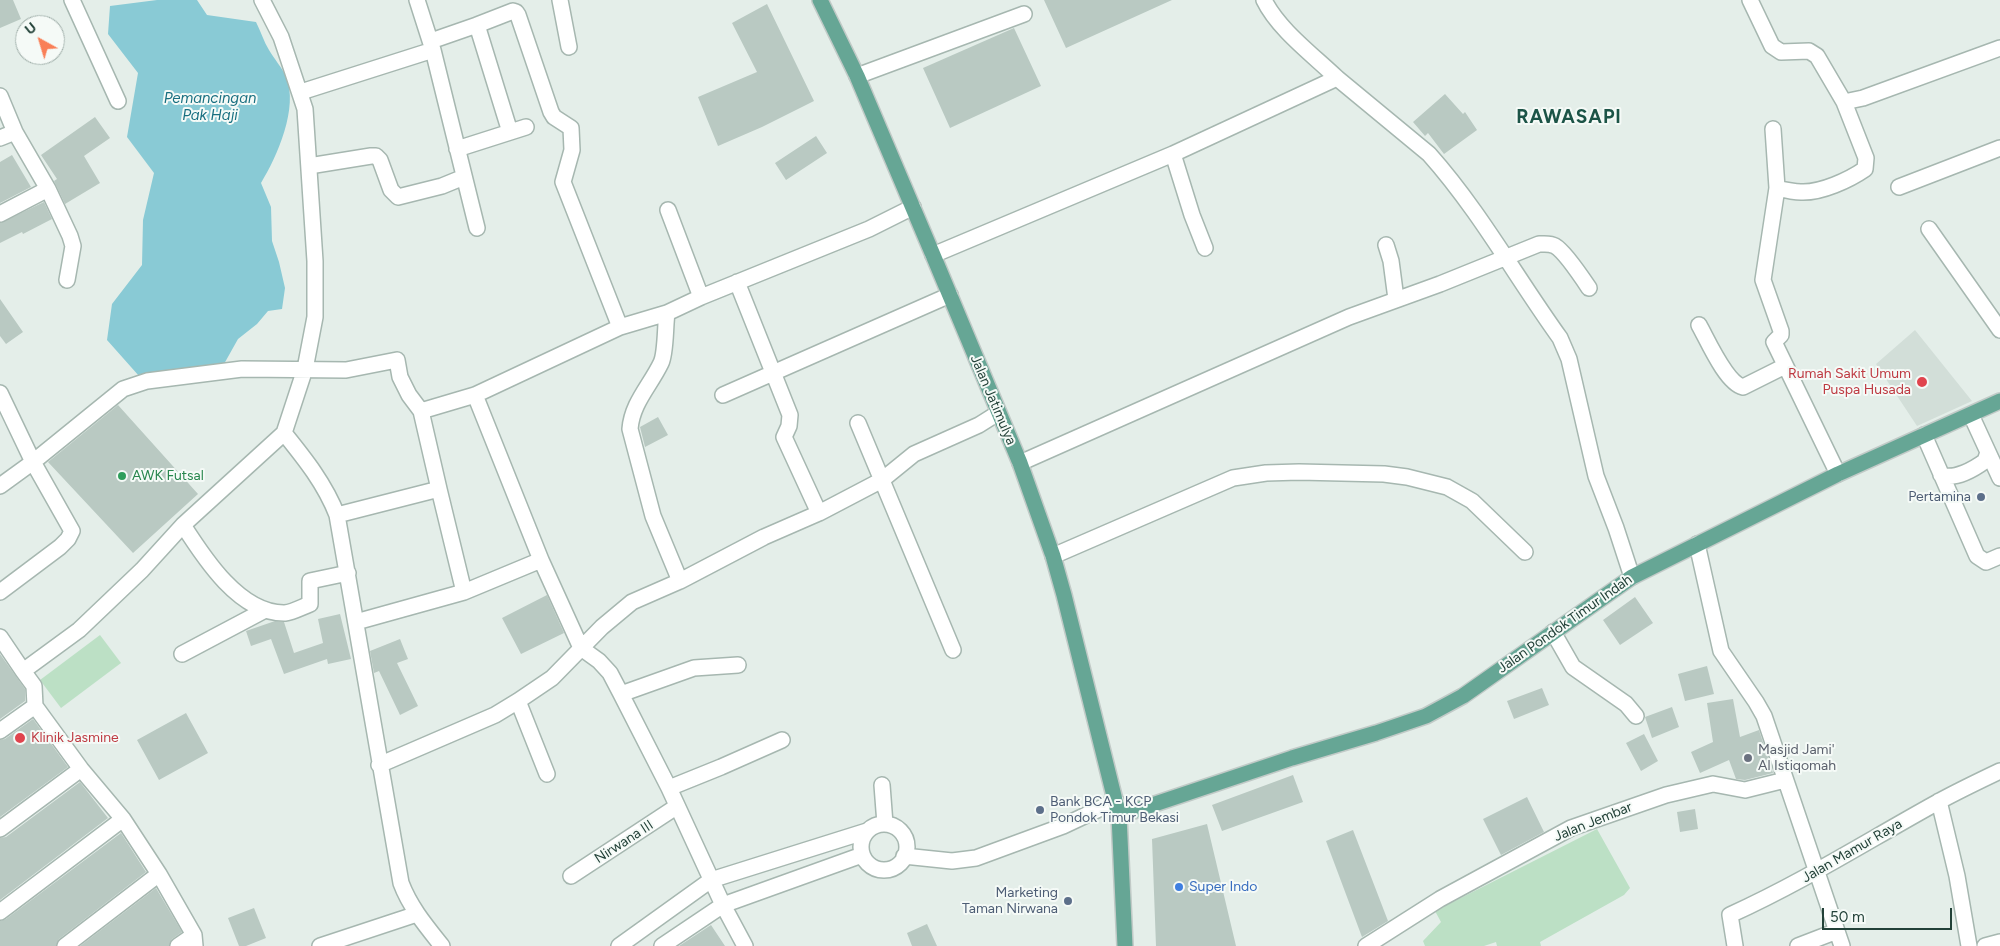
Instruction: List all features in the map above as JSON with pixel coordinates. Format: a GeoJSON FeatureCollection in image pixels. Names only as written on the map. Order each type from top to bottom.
{"type":"FeatureCollection","features":[{"type":"Feature","properties":{"kind":"main road","name":"Jalan Jatimulya"},"geometry":{"type":"LineString","coordinates":[[820,0],[857,76],[934,255],[1020,463],[1052,556],[1064,595],[1117,809],[1125,946]]}},
{"type":"Feature","properties":{"kind":"main road","name":"Jalan Pondok Timur Indah"},"geometry":{"type":"LineString","coordinates":[[1117,809],[1376,733],[1426,716],[1463,696],[1632,577],[1838,474],[2000,401]]}},
{"type":"Feature","properties":{"kind":"street"},"geometry":{"type":"LineString","coordinates":[[72,0],[118,101]]}},
{"type":"Feature","properties":{"kind":"street"},"geometry":{"type":"LineString","coordinates":[[23,671],[79,630],[142,570],[183,525],[284,433],[306,369],[315,317],[316,261],[305,109],[301,92],[281,36],[262,0]]}},
{"type":"Feature","properties":{"kind":"street"},"geometry":{"type":"LineString","coordinates":[[417,0],[432,46],[477,228]]}},
{"type":"Feature","properties":{"kind":"street"},"geometry":{"type":"LineString","coordinates":[[560,0],[569,47]]}},
{"type":"Feature","properties":{"kind":"street"},"geometry":{"type":"LineString","coordinates":[[1264,0],[1272,14],[1286,30],[1337,78],[1429,154],[1470,206],[1565,348],[1596,476],[1632,577]]}},
{"type":"Feature","properties":{"kind":"street"},"geometry":{"type":"LineString","coordinates":[[1750,0],[1772,46],[1781,52],[1809,51],[1817,56],[1844,102],[1866,158],[1865,169],[1852,178],[1810,192],[1800,193],[1777,188]]}},
{"type":"Feature","properties":{"kind":"street"},"geometry":{"type":"LineString","coordinates":[[301,92],[432,46],[477,25],[512,11],[516,12],[551,112],[554,117],[571,128],[572,150],[563,182],[620,327]]}},
{"type":"Feature","properties":{"kind":"street"},"geometry":{"type":"LineString","coordinates":[[857,76],[1024,14]]}},
{"type":"Feature","properties":{"kind":"street"},"geometry":{"type":"LineString","coordinates":[[477,25],[510,132]]}},
{"type":"Feature","properties":{"kind":"street"},"geometry":{"type":"LineString","coordinates":[[1844,102],[1863,98],[2000,48]]}},
{"type":"Feature","properties":{"kind":"street"},"geometry":{"type":"LineString","coordinates":[[934,255],[1173,154],[1337,78]]}},
{"type":"Feature","properties":{"kind":"street"},"geometry":{"type":"LineString","coordinates":[[0,96],[15,132],[48,189],[73,246],[67,280]]}},
{"type":"Feature","properties":{"kind":"street"},"geometry":{"type":"LineString","coordinates":[[457,149],[526,127]]}},
{"type":"Feature","properties":{"kind":"street"},"geometry":{"type":"LineString","coordinates":[[1773,129],[1777,188],[1763,280],[1782,331],[1781,335],[1774,342],[1838,474]]}},
{"type":"Feature","properties":{"kind":"street"},"geometry":{"type":"LineString","coordinates":[[0,138],[15,132]]}},
{"type":"Feature","properties":{"kind":"street"},"geometry":{"type":"LineString","coordinates":[[1899,186],[2000,148]]}},
{"type":"Feature","properties":{"kind":"street"},"geometry":{"type":"LineString","coordinates":[[1173,154],[1192,215],[1205,248]]}},
{"type":"Feature","properties":{"kind":"street"},"geometry":{"type":"LineString","coordinates":[[309,166],[376,156],[380,160],[391,190],[398,196],[442,186],[464,177]]}},
{"type":"Feature","properties":{"kind":"street"},"geometry":{"type":"LineString","coordinates":[[0,214],[48,189]]}},
{"type":"Feature","properties":{"kind":"street"},"geometry":{"type":"LineString","coordinates":[[421,412],[475,395],[620,327],[639,323],[667,313],[736,282],[869,229],[913,207]]}},
{"type":"Feature","properties":{"kind":"street"},"geometry":{"type":"LineString","coordinates":[[668,210],[701,297]]}},
{"type":"Feature","properties":{"kind":"street"},"geometry":{"type":"LineString","coordinates":[[1929,229],[2000,330]]}},
{"type":"Feature","properties":{"kind":"street"},"geometry":{"type":"LineString","coordinates":[[1020,463],[1349,316],[1440,284],[1539,244],[1549,244],[1557,247],[1580,274],[1589,288]]}},
{"type":"Feature","properties":{"kind":"street"},"geometry":{"type":"LineString","coordinates":[[1386,245],[1392,261],[1396,299]]}},
{"type":"Feature","properties":{"kind":"street"},"geometry":{"type":"LineString","coordinates":[[736,282],[790,415],[789,426],[784,436],[819,513]]}},
{"type":"Feature","properties":{"kind":"street"},"geometry":{"type":"LineString","coordinates":[[723,395],[950,295]]}},
{"type":"Feature","properties":{"kind":"street"},"geometry":{"type":"LineString","coordinates":[[667,313],[662,361],[635,405],[630,418],[630,429],[653,516],[680,581]]}},
{"type":"Feature","properties":{"kind":"street"},"geometry":{"type":"LineString","coordinates":[[1699,325],[1729,378],[1737,386],[1743,387],[1785,366]]}},
{"type":"Feature","properties":{"kind":"street"},"geometry":{"type":"LineString","coordinates":[[0,486],[123,390],[138,383],[242,369],[346,370],[397,360],[400,377],[408,395],[421,412],[464,592]]}},
{"type":"Feature","properties":{"kind":"street"},"geometry":{"type":"LineString","coordinates":[[0,392],[33,462],[72,531],[60,548],[0,592]]}},
{"type":"Feature","properties":{"kind":"street"},"geometry":{"type":"LineString","coordinates":[[475,395],[541,560],[580,648],[599,661],[610,673],[668,788],[723,905],[745,946]]}},
{"type":"Feature","properties":{"kind":"street"},"geometry":{"type":"LineString","coordinates":[[379,766],[495,715],[518,701],[552,678],[602,627],[632,602],[680,581],[764,537],[819,513],[882,480],[914,454],[979,425],[998,413]]}},
{"type":"Feature","properties":{"kind":"street"},"geometry":{"type":"LineString","coordinates":[[1970,415],[2000,478]]}},
{"type":"Feature","properties":{"kind":"street"},"geometry":{"type":"LineString","coordinates":[[858,423],[953,650]]}},
{"type":"Feature","properties":{"kind":"street"},"geometry":{"type":"LineString","coordinates":[[284,433],[317,475],[330,496],[337,515],[379,766],[401,883],[407,898],[417,914],[442,946]]}},
{"type":"Feature","properties":{"kind":"street"},"geometry":{"type":"LineString","coordinates":[[1924,435],[1977,556],[1986,562],[2000,556]]}},
{"type":"Feature","properties":{"kind":"street"},"geometry":{"type":"LineString","coordinates":[[1941,475],[1952,477],[1973,468],[1985,461],[1988,452]]}},
{"type":"Feature","properties":{"kind":"street"},"geometry":{"type":"LineString","coordinates":[[1052,556],[1233,478],[1266,473],[1299,472],[1407,476],[1447,487],[1472,501],[1525,552]]}},
{"type":"Feature","properties":{"kind":"street"},"geometry":{"type":"LineString","coordinates":[[337,515],[439,489]]}},
{"type":"Feature","properties":{"kind":"street"},"geometry":{"type":"LineString","coordinates":[[183,525],[200,552],[219,576],[240,595],[265,610],[286,613],[310,604],[310,582],[348,573]]}},
{"type":"Feature","properties":{"kind":"street"},"geometry":{"type":"LineString","coordinates":[[1696,544],[1721,651],[1764,716],[1842,946]]}},
{"type":"Feature","properties":{"kind":"street"},"geometry":{"type":"LineString","coordinates":[[356,622],[464,592],[541,560]]}},
{"type":"Feature","properties":{"kind":"street"},"geometry":{"type":"LineString","coordinates":[[182,654],[265,610]]}},
{"type":"Feature","properties":{"kind":"street"},"geometry":{"type":"LineString","coordinates":[[1553,632],[1573,667],[1626,704],[1636,716]]}},
{"type":"Feature","properties":{"kind":"street"},"geometry":{"type":"LineString","coordinates":[[0,638],[34,686],[35,706],[81,769],[123,819],[159,874],[194,940],[178,946]]}},
{"type":"Feature","properties":{"kind":"street"},"geometry":{"type":"LineString","coordinates":[[621,694],[694,668],[738,665]]}},
{"type":"Feature","properties":{"kind":"street"},"geometry":{"type":"LineString","coordinates":[[518,701],[547,774]]}},
{"type":"Feature","properties":{"kind":"street"},"geometry":{"type":"LineString","coordinates":[[0,731],[35,706]]}},
{"type":"Feature","properties":{"kind":"street"},"geometry":{"type":"LineString","coordinates":[[668,788],[721,768],[782,740]]}},
{"type":"Feature","properties":{"kind":"street"},"geometry":{"type":"LineString","coordinates":[[0,829],[81,769]]}},
{"type":"Feature","properties":{"kind":"street","name":"Jalan Mamur Raya"},"geometry":{"type":"LineString","coordinates":[[1735,946],[1730,915],[1818,872],[1939,801],[2000,771]]}},
{"type":"Feature","properties":{"kind":"street","name":"Jalan Jembar"},"geometry":{"type":"LineString","coordinates":[[1366,946],[1440,899],[1570,828],[1666,794],[1713,784],[1745,790],[1785,780]]}},
{"type":"Feature","properties":{"kind":"street"},"geometry":{"type":"LineString","coordinates":[[882,786],[885,824]]}},
{"type":"Feature","properties":{"kind":"street"},"geometry":{"type":"LineString","coordinates":[[1939,801],[1957,876],[1969,946]]}},
{"type":"Feature","properties":{"kind":"street","name":"Nirwana III"},"geometry":{"type":"LineString","coordinates":[[571,876],[676,807]]}},
{"type":"Feature","properties":{"kind":"street"},"geometry":{"type":"LineString","coordinates":[[904,856],[952,861],[976,858],[1063,826],[1117,809]]}},
{"type":"Feature","properties":{"kind":"street"},"geometry":{"type":"LineString","coordinates":[[0,912],[123,819]]}},
{"type":"Feature","properties":{"kind":"street"},"geometry":{"type":"LineString","coordinates":[[620,946],[711,880],[867,831],[872,827],[885,824],[896,827],[904,835],[907,845],[904,856],[897,866],[886,870],[869,865],[862,855],[861,843],[867,831]]}},
{"type":"Feature","properties":{"kind":"street"},"geometry":{"type":"LineString","coordinates":[[662,946],[723,905],[862,855]]}},
{"type":"Feature","properties":{"kind":"street"},"geometry":{"type":"LineString","coordinates":[[65,946],[159,874]]}},
{"type":"Feature","properties":{"kind":"street"},"geometry":{"type":"LineString","coordinates":[[320,946],[417,914]]}},
{"type":"Feature","properties":{"kind":"street"},"geometry":{"type":"LineString","coordinates":[[1798,946],[1837,931]]}},
{"type":"Feature","properties":{"kind":"street"},"geometry":{"type":"LineString","coordinates":[[1985,946],[2000,942]]}},
{"type":"Feature","properties":{"kind":"shaded area","name":"Rumah Sakit Umum Puspa Husada"},"geometry":{"type":"Polygon","coordinates":[[[1915,330],[1972,401],[1917,426],[1876,364],[1915,330]]]}},
{"type":"Feature","properties":{"kind":"green space"},"geometry":{"type":"Polygon","coordinates":[[[100,635],[121,663],[61,708],[40,680],[100,635]]]}},
{"type":"Feature","properties":{"kind":"green space"},"geometry":{"type":"Polygon","coordinates":[[[1597,829],[1630,888],[1624,895],[1540,942],[1541,946],[1497,946],[1496,942],[1484,946],[1425,946],[1423,941],[1441,922],[1435,911],[1597,829]]]}},
{"type":"Feature","properties":{"kind":"water","name":"Pemancingan Pak Haji"},"geometry":{"type":"Polygon","coordinates":[[[157,0],[197,0],[207,15],[256,22],[267,47],[286,77],[290,103],[288,117],[279,146],[261,183],[271,207],[272,241],[285,288],[282,309],[268,311],[257,324],[238,339],[224,364],[139,376],[107,340],[112,304],[142,265],[143,220],[154,173],[127,137],[138,73],[108,34],[110,6],[157,0]]]}},
{"type":"Feature","properties":{"kind":"building"},"geometry":{"type":"Polygon","coordinates":[[[0,0],[13,0],[19,15],[15,15],[15,22],[0,28],[0,0]]]}},
{"type":"Feature","properties":{"kind":"building"},"geometry":{"type":"Polygon","coordinates":[[[1044,0],[1172,0],[1066,48],[1044,0]]]}},
{"type":"Feature","properties":{"kind":"building"},"geometry":{"type":"Polygon","coordinates":[[[767,4],[814,101],[718,146],[698,97],[757,72],[732,23],[767,4]]]}},
{"type":"Feature","properties":{"kind":"building"},"geometry":{"type":"Polygon","coordinates":[[[1014,28],[1041,86],[950,128],[923,68],[1014,28]]]}},
{"type":"Feature","properties":{"kind":"building"},"geometry":{"type":"Polygon","coordinates":[[[1445,94],[1463,114],[1465,112],[1477,130],[1444,154],[1428,133],[1425,136],[1413,122],[1445,94]]]}},
{"type":"Feature","properties":{"kind":"building"},"geometry":{"type":"Polygon","coordinates":[[[95,117],[110,138],[84,156],[100,183],[65,204],[54,181],[57,179],[41,155],[95,117]]]}},
{"type":"Feature","properties":{"kind":"building"},"geometry":{"type":"Polygon","coordinates":[[[816,136],[827,153],[786,180],[775,163],[816,136]]]}},
{"type":"Feature","properties":{"kind":"building"},"geometry":{"type":"Polygon","coordinates":[[[12,155],[31,187],[0,203],[0,162],[12,155]]]}},
{"type":"Feature","properties":{"kind":"building"},"geometry":{"type":"Polygon","coordinates":[[[44,202],[52,219],[0,243],[0,223],[44,202]]]}},
{"type":"Feature","properties":{"kind":"building"},"geometry":{"type":"Polygon","coordinates":[[[0,299],[23,332],[6,344],[0,336],[0,299]]]}},
{"type":"Feature","properties":{"kind":"building","name":"AWK Futsal"},"geometry":{"type":"Polygon","coordinates":[[[118,405],[198,494],[133,553],[48,462],[118,405]]]}},
{"type":"Feature","properties":{"kind":"building"},"geometry":{"type":"Polygon","coordinates":[[[658,417],[668,435],[645,447],[640,427],[658,417]]]}},
{"type":"Feature","properties":{"kind":"building"},"geometry":{"type":"Polygon","coordinates":[[[547,595],[564,633],[521,654],[502,618],[547,595]]]}},
{"type":"Feature","properties":{"kind":"building"},"geometry":{"type":"Polygon","coordinates":[[[1635,597],[1653,623],[1620,645],[1603,620],[1635,597]]]}},
{"type":"Feature","properties":{"kind":"building"},"geometry":{"type":"Polygon","coordinates":[[[340,614],[351,659],[328,664],[327,659],[284,674],[271,639],[251,646],[246,631],[275,621],[284,622],[294,653],[323,643],[318,619],[340,614]]]}},
{"type":"Feature","properties":{"kind":"building"},"geometry":{"type":"Polygon","coordinates":[[[400,639],[408,659],[397,663],[418,706],[400,715],[379,671],[374,673],[370,651],[400,639]]]}},
{"type":"Feature","properties":{"kind":"building"},"geometry":{"type":"Polygon","coordinates":[[[0,654],[25,689],[25,701],[0,719],[0,654]]]}},
{"type":"Feature","properties":{"kind":"building"},"geometry":{"type":"Polygon","coordinates":[[[1707,666],[1714,694],[1685,701],[1678,674],[1707,666]]]}},
{"type":"Feature","properties":{"kind":"building"},"geometry":{"type":"Polygon","coordinates":[[[1542,688],[1549,705],[1514,719],[1507,701],[1542,688]]]}},
{"type":"Feature","properties":{"kind":"building"},"geometry":{"type":"Polygon","coordinates":[[[1733,699],[1740,737],[1759,730],[1773,773],[1745,780],[1736,779],[1729,760],[1700,773],[1691,752],[1713,742],[1707,703],[1733,699]]]}},
{"type":"Feature","properties":{"kind":"building"},"geometry":{"type":"Polygon","coordinates":[[[1672,707],[1679,727],[1652,738],[1645,717],[1672,707]]]}},
{"type":"Feature","properties":{"kind":"building"},"geometry":{"type":"Polygon","coordinates":[[[186,713],[208,753],[159,780],[137,740],[186,713]]]}},
{"type":"Feature","properties":{"kind":"building"},"geometry":{"type":"Polygon","coordinates":[[[33,719],[68,767],[0,817],[0,740],[5,739],[33,719]]]}},
{"type":"Feature","properties":{"kind":"building"},"geometry":{"type":"Polygon","coordinates":[[[1644,734],[1658,761],[1641,771],[1626,743],[1644,734]]]}},
{"type":"Feature","properties":{"kind":"building"},"geometry":{"type":"Polygon","coordinates":[[[1293,775],[1303,802],[1222,831],[1212,805],[1293,775]]]}},
{"type":"Feature","properties":{"kind":"building"},"geometry":{"type":"Polygon","coordinates":[[[80,782],[108,818],[0,900],[0,838],[6,837],[80,782]]]}},
{"type":"Feature","properties":{"kind":"building"},"geometry":{"type":"Polygon","coordinates":[[[1527,797],[1544,832],[1501,855],[1483,819],[1527,797]]]}},
{"type":"Feature","properties":{"kind":"building"},"geometry":{"type":"Polygon","coordinates":[[[1695,809],[1698,829],[1680,832],[1677,812],[1695,809]]]}},
{"type":"Feature","properties":{"kind":"building"},"geometry":{"type":"Polygon","coordinates":[[[1207,824],[1236,946],[1156,946],[1152,839],[1207,824]]]}},
{"type":"Feature","properties":{"kind":"building"},"geometry":{"type":"Polygon","coordinates":[[[1353,830],[1388,921],[1362,937],[1326,841],[1353,830]]]}},
{"type":"Feature","properties":{"kind":"building"},"geometry":{"type":"Polygon","coordinates":[[[121,833],[146,872],[59,939],[56,946],[0,946],[0,921],[6,919],[121,833]]]}},
{"type":"Feature","properties":{"kind":"building"},"geometry":{"type":"Polygon","coordinates":[[[156,888],[182,932],[172,939],[169,946],[80,946],[156,888]]]}},
{"type":"Feature","properties":{"kind":"building"},"geometry":{"type":"Polygon","coordinates":[[[254,908],[266,938],[246,946],[239,946],[228,918],[254,908]]]}},
{"type":"Feature","properties":{"kind":"building"},"geometry":{"type":"Polygon","coordinates":[[[927,924],[937,946],[912,946],[907,933],[927,924]]]}},
{"type":"Feature","properties":{"kind":"building"},"geometry":{"type":"Polygon","coordinates":[[[711,925],[725,946],[679,946],[711,925]]]}},
{"type":"Feature","properties":{"kind":"place","name":"Rumah Sakit Umum Puspa Husada"},"geometry":{"type":"Point","coordinates":[1922,382]}},
{"type":"Feature","properties":{"kind":"place","name":"AWK Futsal"},"geometry":{"type":"Point","coordinates":[122,476]}},
{"type":"Feature","properties":{"kind":"place","name":"Pertamina"},"geometry":{"type":"Point","coordinates":[1981,497]}},
{"type":"Feature","properties":{"kind":"place","name":"Klinik Jasmine"},"geometry":{"type":"Point","coordinates":[20,738]}},
{"type":"Feature","properties":{"kind":"place","name":"Masjid Jami' Al Istiqomah"},"geometry":{"type":"Point","coordinates":[1748,758]}},
{"type":"Feature","properties":{"kind":"place","name":"Bank BCA - KCP Pondok Timur Bekasi"},"geometry":{"type":"Point","coordinates":[1040,810]}},
{"type":"Feature","properties":{"kind":"place","name":"Super Indo"},"geometry":{"type":"Point","coordinates":[1179,887]}},
{"type":"Feature","properties":{"kind":"place","name":"Marketing Taman Nirwana"},"geometry":{"type":"Point","coordinates":[1068,901]}},
{"type":"Feature","properties":{"kind":"district","name":"RAWASAPI"},"geometry":{"type":"Point","coordinates":[1569,117]}}]}
